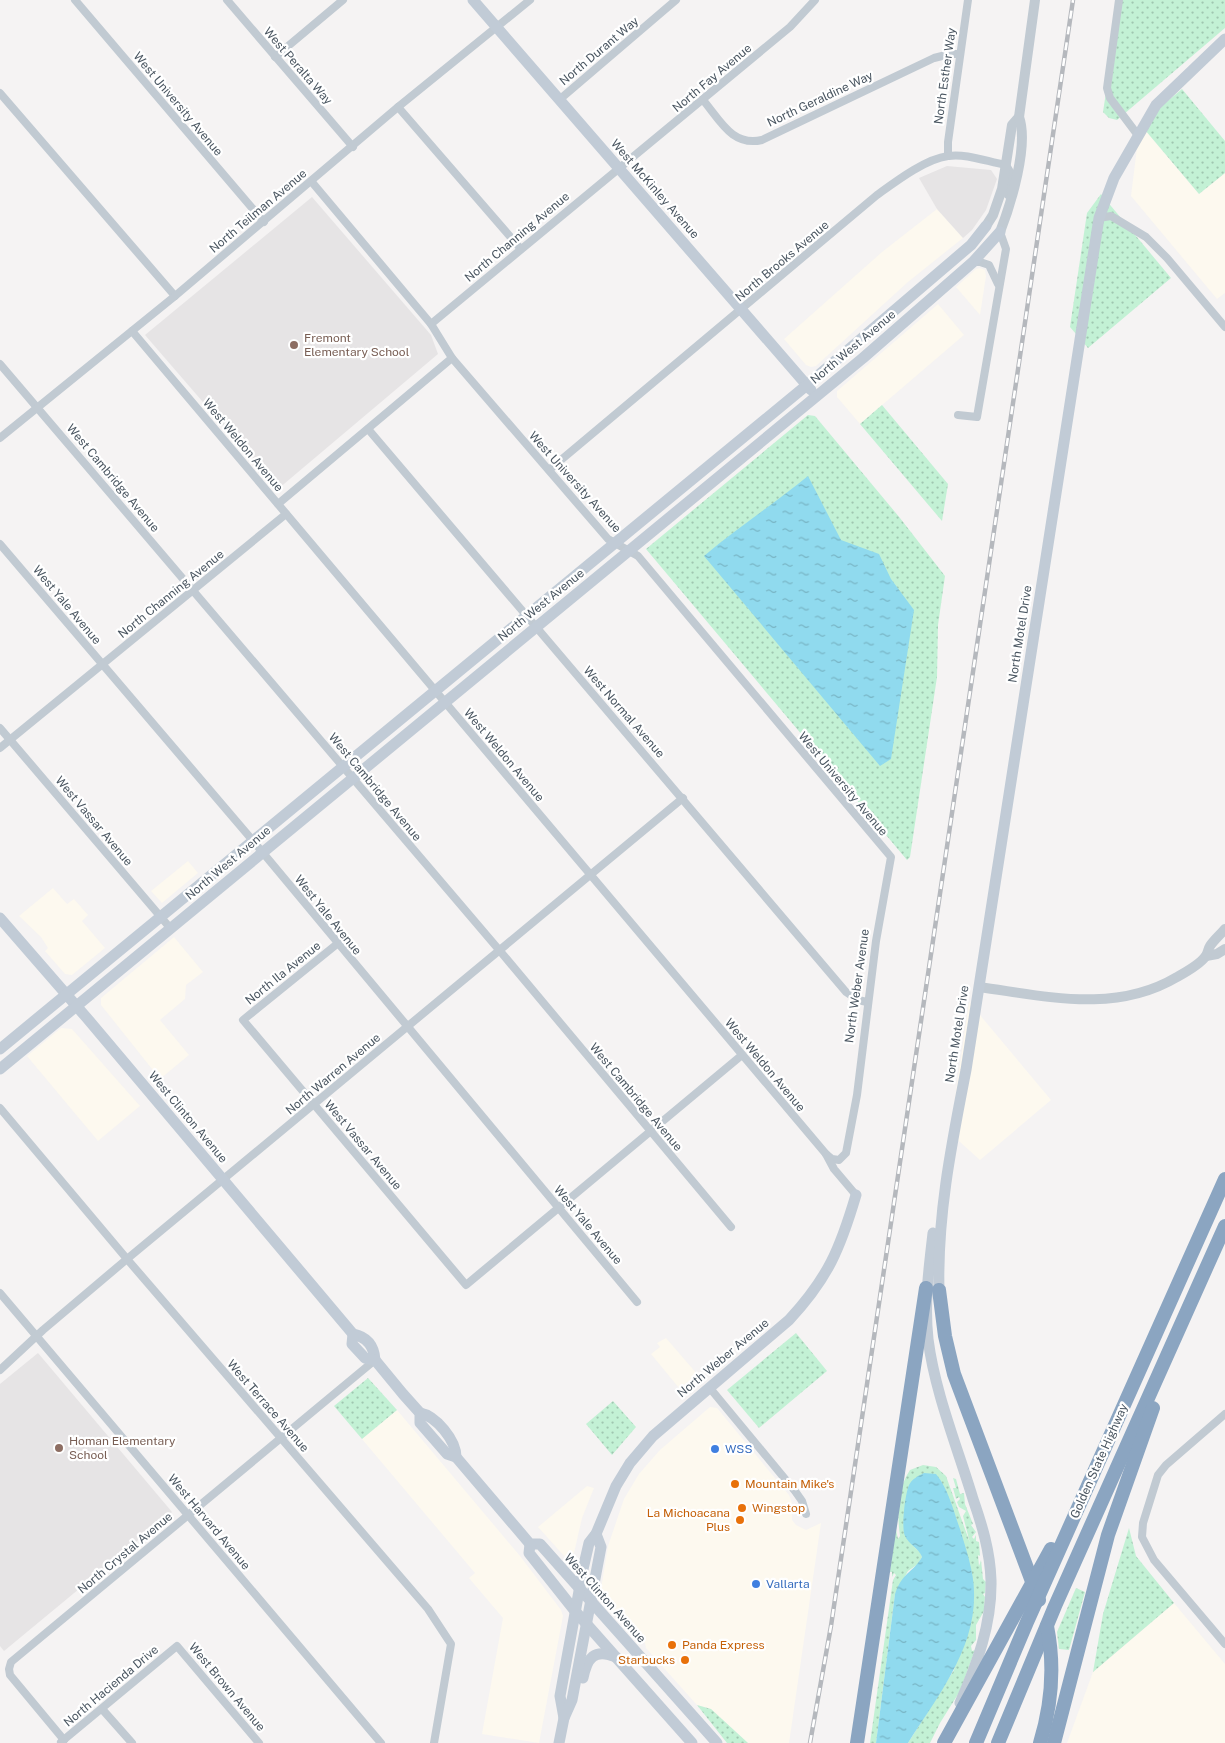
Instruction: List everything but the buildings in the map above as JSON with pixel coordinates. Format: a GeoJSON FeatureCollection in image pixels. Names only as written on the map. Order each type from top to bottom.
{"type":"FeatureCollection","features":[{"type":"Feature","properties":{"kind":"highway","name":"Golden State Highway"},"geometry":{"type":"LineString","coordinates":[[976,1743],[1027,1622],[1042,1576],[1108,1440],[1225,1179]]}},
{"type":"Feature","properties":{"kind":"highway","name":"Golden State Highway"},"geometry":{"type":"LineString","coordinates":[[998,1743],[1030,1665],[1225,1226]]}},
{"type":"Feature","properties":{"kind":"highway"},"geometry":{"type":"LineString","coordinates":[[857,1743],[933,1289]]}},
{"type":"Feature","properties":{"kind":"highway"},"geometry":{"type":"LineString","coordinates":[[933,1289],[954,1374],[1028,1565],[1047,1626],[1052,1652],[1052,1686],[1040,1743]]}},
{"type":"Feature","properties":{"kind":"highway"},"geometry":{"type":"LineString","coordinates":[[1054,1743],[1108,1535],[1186,1313]]}},
{"type":"Feature","properties":{"kind":"highway"},"geometry":{"type":"LineString","coordinates":[[943,1743],[1028,1591],[1042,1576]]}},
{"type":"Feature","properties":{"kind":"main road","name":"West McKinley Avenue"},"geometry":{"type":"LineString","coordinates":[[474,0],[816,396]]}},
{"type":"Feature","properties":{"kind":"main road"},"geometry":{"type":"LineString","coordinates":[[1137,134],[1156,105],[1225,39]]}},
{"type":"Feature","properties":{"kind":"main road","name":"North Motel Drive"},"geometry":{"type":"LineString","coordinates":[[943,1743],[980,1650],[989,1611],[991,1580],[984,1534],[933,1366],[928,1332],[939,1249],[945,1181],[979,987],[1099,218],[1114,178],[1137,134]]}},
{"type":"Feature","properties":{"kind":"main road","name":"North West Avenue"},"geometry":{"type":"LineString","coordinates":[[0,1049],[162,918],[807,386],[978,238],[986,226]]}},
{"type":"Feature","properties":{"kind":"main road","name":"North West Avenue"},"geometry":{"type":"LineString","coordinates":[[0,1068],[879,344],[972,262],[1000,232]]}},
{"type":"Feature","properties":{"kind":"main road"},"geometry":{"type":"LineString","coordinates":[[931,299],[930,289],[945,275],[951,262]]}},
{"type":"Feature","properties":{"kind":"main road"},"geometry":{"type":"LineString","coordinates":[[879,344],[895,321],[915,303],[912,295]]}},
{"type":"Feature","properties":{"kind":"main road","name":"West Clinton Avenue"},"geometry":{"type":"LineString","coordinates":[[0,918],[67,994],[353,1334],[362,1336],[374,1350],[375,1360],[420,1413],[420,1423],[446,1454],[456,1457],[530,1544],[529,1553],[575,1611],[692,1743]]}},
{"type":"Feature","properties":{"kind":"main road","name":"North Weber Avenue"},"geometry":{"type":"LineString","coordinates":[[564,1718],[560,1696],[579,1589],[589,1543],[596,1534],[609,1499],[630,1463],[653,1436],[789,1320],[819,1285],[843,1238],[856,1195]]}},
{"type":"Feature","properties":{"kind":"main road","name":"North Weber Avenue"},"geometry":{"type":"LineString","coordinates":[[559,1743],[564,1718],[574,1688],[601,1547],[596,1534]]}},
{"type":"Feature","properties":{"kind":"main road","name":"West Clinton Avenue"},"geometry":{"type":"LineString","coordinates":[[530,1544],[540,1544],[717,1743]]}},
{"type":"Feature","properties":{"kind":"main road"},"geometry":{"type":"LineString","coordinates":[[574,1688],[582,1683],[590,1658],[599,1654],[617,1657]]}},
{"type":"Feature","properties":{"kind":"street","name":"West University Avenue"},"geometry":{"type":"LineString","coordinates":[[75,0],[264,222]]}},
{"type":"Feature","properties":{"kind":"street","name":"West Peralta Way"},"geometry":{"type":"LineString","coordinates":[[226,0],[353,146]]}},
{"type":"Feature","properties":{"kind":"street"},"geometry":{"type":"LineString","coordinates":[[276,56],[343,0]]}},
{"type":"Feature","properties":{"kind":"street","name":"North Teilman Avenue"},"geometry":{"type":"LineString","coordinates":[[0,438],[175,296],[398,107],[530,0]]}},
{"type":"Feature","properties":{"kind":"street","name":"North Durant Way"},"geometry":{"type":"LineString","coordinates":[[559,100],[676,0]]}},
{"type":"Feature","properties":{"kind":"street","name":"North Fay Avenue"},"geometry":{"type":"LineString","coordinates":[[619,168],[790,27],[816,0]]}},
{"type":"Feature","properties":{"kind":"street","name":"North Esther Way"},"geometry":{"type":"LineString","coordinates":[[948,156],[968,0]]}},
{"type":"Feature","properties":{"kind":"street"},"geometry":{"type":"LineString","coordinates":[[986,226],[999,202],[1012,126],[1019,116],[1035,0]]}},
{"type":"Feature","properties":{"kind":"street"},"geometry":{"type":"LineString","coordinates":[[1119,0],[1107,88],[1110,98],[1137,134]]}},
{"type":"Feature","properties":{"kind":"street","name":"North Geraldine Way"},"geometry":{"type":"LineString","coordinates":[[703,100],[733,135],[742,141],[752,142],[762,140],[934,58],[950,54],[960,54]]}},
{"type":"Feature","properties":{"kind":"street"},"geometry":{"type":"LineString","coordinates":[[0,92],[175,296]]}},
{"type":"Feature","properties":{"kind":"street"},"geometry":{"type":"LineString","coordinates":[[398,107],[520,248]]}},
{"type":"Feature","properties":{"kind":"street","name":"North West Avenue"},"geometry":{"type":"LineString","coordinates":[[1000,232],[1014,190],[1023,128],[1019,116]]}},
{"type":"Feature","properties":{"kind":"street"},"geometry":{"type":"LineString","coordinates":[[948,156],[1006,165]]}},
{"type":"Feature","properties":{"kind":"street","name":"North Brooks Avenue"},"geometry":{"type":"LineString","coordinates":[[548,470],[877,195],[902,178],[948,156]]}},
{"type":"Feature","properties":{"kind":"street"},"geometry":{"type":"LineString","coordinates":[[1005,220],[1012,175],[1006,165]]}},
{"type":"Feature","properties":{"kind":"street","name":"North Channing Avenue"},"geometry":{"type":"LineString","coordinates":[[431,324],[520,248],[619,168]]}},
{"type":"Feature","properties":{"kind":"street","name":"West University Avenue"},"geometry":{"type":"LineString","coordinates":[[311,180],[431,324],[452,358],[608,540],[638,556],[890,857]]}},
{"type":"Feature","properties":{"kind":"street"},"geometry":{"type":"LineString","coordinates":[[1099,218],[1111,216],[1146,237],[1168,259],[1225,327]]}},
{"type":"Feature","properties":{"kind":"street"},"geometry":{"type":"LineString","coordinates":[[958,415],[977,417],[998,284],[1003,273],[1006,249],[1000,232]]}},
{"type":"Feature","properties":{"kind":"street"},"geometry":{"type":"LineString","coordinates":[[972,262],[989,265],[998,284]]}},
{"type":"Feature","properties":{"kind":"street","name":"West Weldon Avenue"},"geometry":{"type":"LineString","coordinates":[[132,331],[826,1154],[834,1169],[856,1195]]}},
{"type":"Feature","properties":{"kind":"street"},"geometry":{"type":"LineString","coordinates":[[278,504],[452,358]]}},
{"type":"Feature","properties":{"kind":"street","name":"West Cambridge Avenue"},"geometry":{"type":"LineString","coordinates":[[0,364],[500,951],[731,1227]]}},
{"type":"Feature","properties":{"kind":"street","name":"West Normal Avenue"},"geometry":{"type":"LineString","coordinates":[[368,429],[846,992],[858,1000],[867,1002]]}},
{"type":"Feature","properties":{"kind":"street","name":"North Channing Avenue"},"geometry":{"type":"LineString","coordinates":[[0,748],[286,514]]}},
{"type":"Feature","properties":{"kind":"street","name":"West Yale Avenue"},"geometry":{"type":"LineString","coordinates":[[0,544],[254,842],[637,1302]]}},
{"type":"Feature","properties":{"kind":"street","name":"West Vassar Avenue"},"geometry":{"type":"LineString","coordinates":[[0,728],[171,928]]}},
{"type":"Feature","properties":{"kind":"street","name":"North Warren Avenue"},"geometry":{"type":"LineString","coordinates":[[0,1370],[127,1259],[683,798]]}},
{"type":"Feature","properties":{"kind":"street","name":"North Weber Avenue"},"geometry":{"type":"LineString","coordinates":[[826,1154],[832,1159],[839,1160],[846,1153],[890,857]]}},
{"type":"Feature","properties":{"kind":"street"},"geometry":{"type":"LineString","coordinates":[[1206,956],[1210,946],[1225,929]]}},
{"type":"Feature","properties":{"kind":"street","name":"North Ila Avenue"},"geometry":{"type":"LineString","coordinates":[[243,1020],[337,944]]}},
{"type":"Feature","properties":{"kind":"street"},"geometry":{"type":"LineString","coordinates":[[979,987],[1083,1001],[1113,1000],[1136,995],[1161,986],[1183,974],[1206,956],[1217,954],[1225,949]]}},
{"type":"Feature","properties":{"kind":"street","name":"West Vassar Avenue"},"geometry":{"type":"LineString","coordinates":[[243,1020],[466,1285],[558,1208]]}},
{"type":"Feature","properties":{"kind":"street"},"geometry":{"type":"LineString","coordinates":[[558,1208],[742,1055]]}},
{"type":"Feature","properties":{"kind":"street","name":"West Terrace Avenue"},"geometry":{"type":"LineString","coordinates":[[0,1108],[127,1259],[428,1609],[451,1644],[434,1743]]}},
{"type":"Feature","properties":{"kind":"street","name":"West Harvard Avenue"},"geometry":{"type":"LineString","coordinates":[[0,1293],[381,1743]]}},
{"type":"Feature","properties":{"kind":"street","name":"North Crystal Avenue"},"geometry":{"type":"LineString","coordinates":[[62,1741],[10,1675],[9,1668],[11,1662],[375,1360]]}},
{"type":"Feature","properties":{"kind":"street"},"geometry":{"type":"LineString","coordinates":[[709,1387],[795,1491],[802,1502],[806,1514]]}},
{"type":"Feature","properties":{"kind":"street"},"geometry":{"type":"LineString","coordinates":[[1225,1414],[1166,1464],[1158,1475],[1144,1523],[1142,1537],[1154,1560],[1225,1644]]}},
{"type":"Feature","properties":{"kind":"street","name":"North Hacienda Drive"},"geometry":{"type":"LineString","coordinates":[[62,1741],[177,1646]]}},
{"type":"Feature","properties":{"kind":"street","name":"West Brown Avenue"},"geometry":{"type":"LineString","coordinates":[[177,1646],[259,1743]]}},
{"type":"Feature","properties":{"kind":"street"},"geometry":{"type":"LineString","coordinates":[[102,1709],[132,1743]]}},
{"type":"Feature","properties":{"kind":"shaded area"},"geometry":{"type":"Polygon","coordinates":[[[1140,124],[1199,194],[1225,173],[1225,293],[1217,299],[1131,196],[1140,124]]]}},
{"type":"Feature","properties":{"kind":"shaded area"},"geometry":{"type":"Polygon","coordinates":[[[947,166],[991,170],[997,179],[986,210],[972,230],[963,238],[937,209],[919,178],[947,166]]]}},
{"type":"Feature","properties":{"kind":"shaded area","name":"Fremont Elementary School"},"geometry":{"type":"Polygon","coordinates":[[[312,197],[431,335],[438,354],[278,489],[145,335],[312,197]]]}},
{"type":"Feature","properties":{"kind":"shaded area"},"geometry":{"type":"Polygon","coordinates":[[[937,209],[963,238],[908,282],[816,366],[806,365],[784,339],[882,252],[937,209]]]}},
{"type":"Feature","properties":{"kind":"shaded area"},"geometry":{"type":"Polygon","coordinates":[[[976,269],[985,270],[986,276],[980,315],[956,287],[976,269]]]}},
{"type":"Feature","properties":{"kind":"shaded area"},"geometry":{"type":"Polygon","coordinates":[[[938,304],[964,335],[860,424],[837,397],[837,391],[938,304]]]}},
{"type":"Feature","properties":{"kind":"shaded area"},"geometry":{"type":"Polygon","coordinates":[[[188,861],[198,873],[162,903],[151,891],[188,861]]]}},
{"type":"Feature","properties":{"kind":"shaded area"},"geometry":{"type":"Polygon","coordinates":[[[53,888],[67,904],[74,899],[88,915],[82,921],[105,948],[72,975],[65,974],[45,951],[48,948],[41,937],[19,916],[53,888]]]}},
{"type":"Feature","properties":{"kind":"shaded area"},"geometry":{"type":"Polygon","coordinates":[[[174,937],[203,972],[186,985],[185,999],[160,1020],[189,1055],[160,1079],[101,1005],[101,998],[174,937]]]}},
{"type":"Feature","properties":{"kind":"shaded area"},"geometry":{"type":"Polygon","coordinates":[[[969,1002],[1051,1100],[980,1160],[950,1133],[969,1002]]]}},
{"type":"Feature","properties":{"kind":"shaded area"},"geometry":{"type":"Polygon","coordinates":[[[61,1028],[72,1029],[140,1106],[98,1141],[27,1056],[61,1028]]]}},
{"type":"Feature","properties":{"kind":"shaded area"},"geometry":{"type":"Polygon","coordinates":[[[666,1338],[698,1375],[679,1388],[651,1354],[660,1347],[657,1343],[666,1338]]]}},
{"type":"Feature","properties":{"kind":"shaded area","name":"Homan Elementary School"},"geometry":{"type":"Polygon","coordinates":[[[38,1353],[172,1512],[4,1651],[0,1646],[0,1384],[38,1353]]]}},
{"type":"Feature","properties":{"kind":"shaded area"},"geometry":{"type":"Polygon","coordinates":[[[710,1407],[717,1408],[789,1495],[792,1503],[792,1520],[796,1525],[806,1530],[821,1523],[789,1743],[748,1743],[711,1709],[697,1705],[646,1648],[645,1643],[632,1629],[628,1629],[602,1599],[601,1589],[608,1546],[624,1499],[639,1474],[660,1450],[710,1407]]]}},
{"type":"Feature","properties":{"kind":"shaded area"},"geometry":{"type":"Polygon","coordinates":[[[397,1410],[520,1556],[561,1610],[563,1616],[539,1743],[482,1734],[503,1618],[469,1578],[475,1573],[362,1439],[397,1410]]]}},
{"type":"Feature","properties":{"kind":"shaded area"},"geometry":{"type":"Polygon","coordinates":[[[587,1486],[594,1488],[582,1518],[574,1553],[568,1558],[538,1527],[587,1486]]]}},
{"type":"Feature","properties":{"kind":"shaded area"},"geometry":{"type":"Polygon","coordinates":[[[1174,1603],[1225,1664],[1225,1743],[1067,1743],[1093,1672],[1174,1603]]]}},
{"type":"Feature","properties":{"kind":"green space"},"geometry":{"type":"Polygon","coordinates":[[[1120,0],[1225,0],[1225,28],[1117,120],[1109,118],[1103,112],[1120,0]]]}},
{"type":"Feature","properties":{"kind":"green space"},"geometry":{"type":"Polygon","coordinates":[[[1182,89],[1225,141],[1225,173],[1199,194],[1140,124],[1182,89]]]}},
{"type":"Feature","properties":{"kind":"green space"},"geometry":{"type":"Polygon","coordinates":[[[1101,194],[1171,278],[1088,348],[1070,327],[1087,213],[1101,194]]]}},
{"type":"Feature","properties":{"kind":"green space"},"geometry":{"type":"Polygon","coordinates":[[[882,405],[948,484],[942,521],[860,424],[882,405]]]}},
{"type":"Feature","properties":{"kind":"green space"},"geometry":{"type":"Polygon","coordinates":[[[808,415],[815,416],[900,518],[945,576],[938,625],[937,677],[910,857],[907,860],[646,549],[808,415]]]}},
{"type":"Feature","properties":{"kind":"green space"},"geometry":{"type":"Polygon","coordinates":[[[796,1333],[827,1371],[759,1428],[727,1390],[796,1333]]]}},
{"type":"Feature","properties":{"kind":"green space"},"geometry":{"type":"Polygon","coordinates":[[[368,1378],[397,1410],[362,1439],[334,1406],[368,1378]]]}},
{"type":"Feature","properties":{"kind":"green space"},"geometry":{"type":"Polygon","coordinates":[[[613,1401],[636,1427],[612,1455],[586,1424],[613,1401]]]}},
{"type":"Feature","properties":{"kind":"green space"},"geometry":{"type":"Polygon","coordinates":[[[923,1465],[936,1467],[946,1476],[970,1543],[963,1516],[966,1511],[959,1507],[957,1502],[960,1499],[959,1497],[956,1499],[953,1488],[956,1488],[953,1478],[956,1479],[960,1494],[964,1493],[965,1504],[973,1524],[971,1525],[976,1532],[972,1537],[974,1539],[976,1535],[976,1541],[979,1542],[979,1566],[981,1560],[983,1579],[986,1582],[985,1593],[983,1594],[985,1597],[984,1611],[976,1625],[976,1640],[971,1646],[972,1651],[975,1650],[960,1691],[930,1743],[908,1743],[954,1670],[974,1592],[910,1544],[920,1552],[922,1557],[918,1564],[908,1571],[895,1594],[876,1743],[870,1743],[893,1580],[896,1575],[894,1573],[892,1577],[892,1572],[890,1572],[895,1525],[898,1539],[900,1536],[898,1511],[900,1494],[910,1470],[923,1465]]]}},
{"type":"Feature","properties":{"kind":"green space"},"geometry":{"type":"Polygon","coordinates":[[[1129,1528],[1136,1556],[1174,1603],[1093,1672],[1103,1614],[1129,1528]]]}},
{"type":"Feature","properties":{"kind":"green space"},"geometry":{"type":"Polygon","coordinates":[[[1076,1588],[1085,1592],[1069,1650],[1059,1649],[1057,1632],[1076,1588]]]}},
{"type":"Feature","properties":{"kind":"green space"},"geometry":{"type":"Polygon","coordinates":[[[697,1705],[711,1709],[748,1743],[727,1743],[697,1705]]]}},
{"type":"Feature","properties":{"kind":"water"},"geometry":{"type":"Polygon","coordinates":[[[808,476],[841,540],[879,554],[891,579],[914,610],[891,759],[880,766],[704,556],[808,476]]]}},
{"type":"Feature","properties":{"kind":"water"},"geometry":{"type":"Polygon","coordinates":[[[924,1473],[936,1474],[953,1507],[965,1544],[974,1584],[973,1613],[969,1633],[953,1672],[908,1743],[876,1743],[895,1594],[901,1581],[922,1557],[905,1536],[903,1519],[906,1496],[910,1483],[924,1473]]]}},
{"type":"Feature","properties":{"kind":"railway"},"geometry":{"type":"LineString","coordinates":[[810,1743],[831,1626],[1073,0]]}},
{"type":"Feature","properties":{"kind":"place","name":"Fremont Elementary School"},"geometry":{"type":"Point","coordinates":[294,345]}},
{"type":"Feature","properties":{"kind":"place","name":"Homan Elementary School"},"geometry":{"type":"Point","coordinates":[59,1448]}},
{"type":"Feature","properties":{"kind":"place","name":"WSS"},"geometry":{"type":"Point","coordinates":[715,1449]}},
{"type":"Feature","properties":{"kind":"place","name":"Mountain Mike's"},"geometry":{"type":"Point","coordinates":[735,1484]}},
{"type":"Feature","properties":{"kind":"place","name":"Wingstop"},"geometry":{"type":"Point","coordinates":[742,1508]}},
{"type":"Feature","properties":{"kind":"place","name":"La Michoacana Plus"},"geometry":{"type":"Point","coordinates":[740,1520]}},
{"type":"Feature","properties":{"kind":"place","name":"Vallarta"},"geometry":{"type":"Point","coordinates":[756,1584]}},
{"type":"Feature","properties":{"kind":"place","name":"Panda Express"},"geometry":{"type":"Point","coordinates":[672,1645]}},
{"type":"Feature","properties":{"kind":"place","name":"Starbucks"},"geometry":{"type":"Point","coordinates":[685,1660]}}]}
